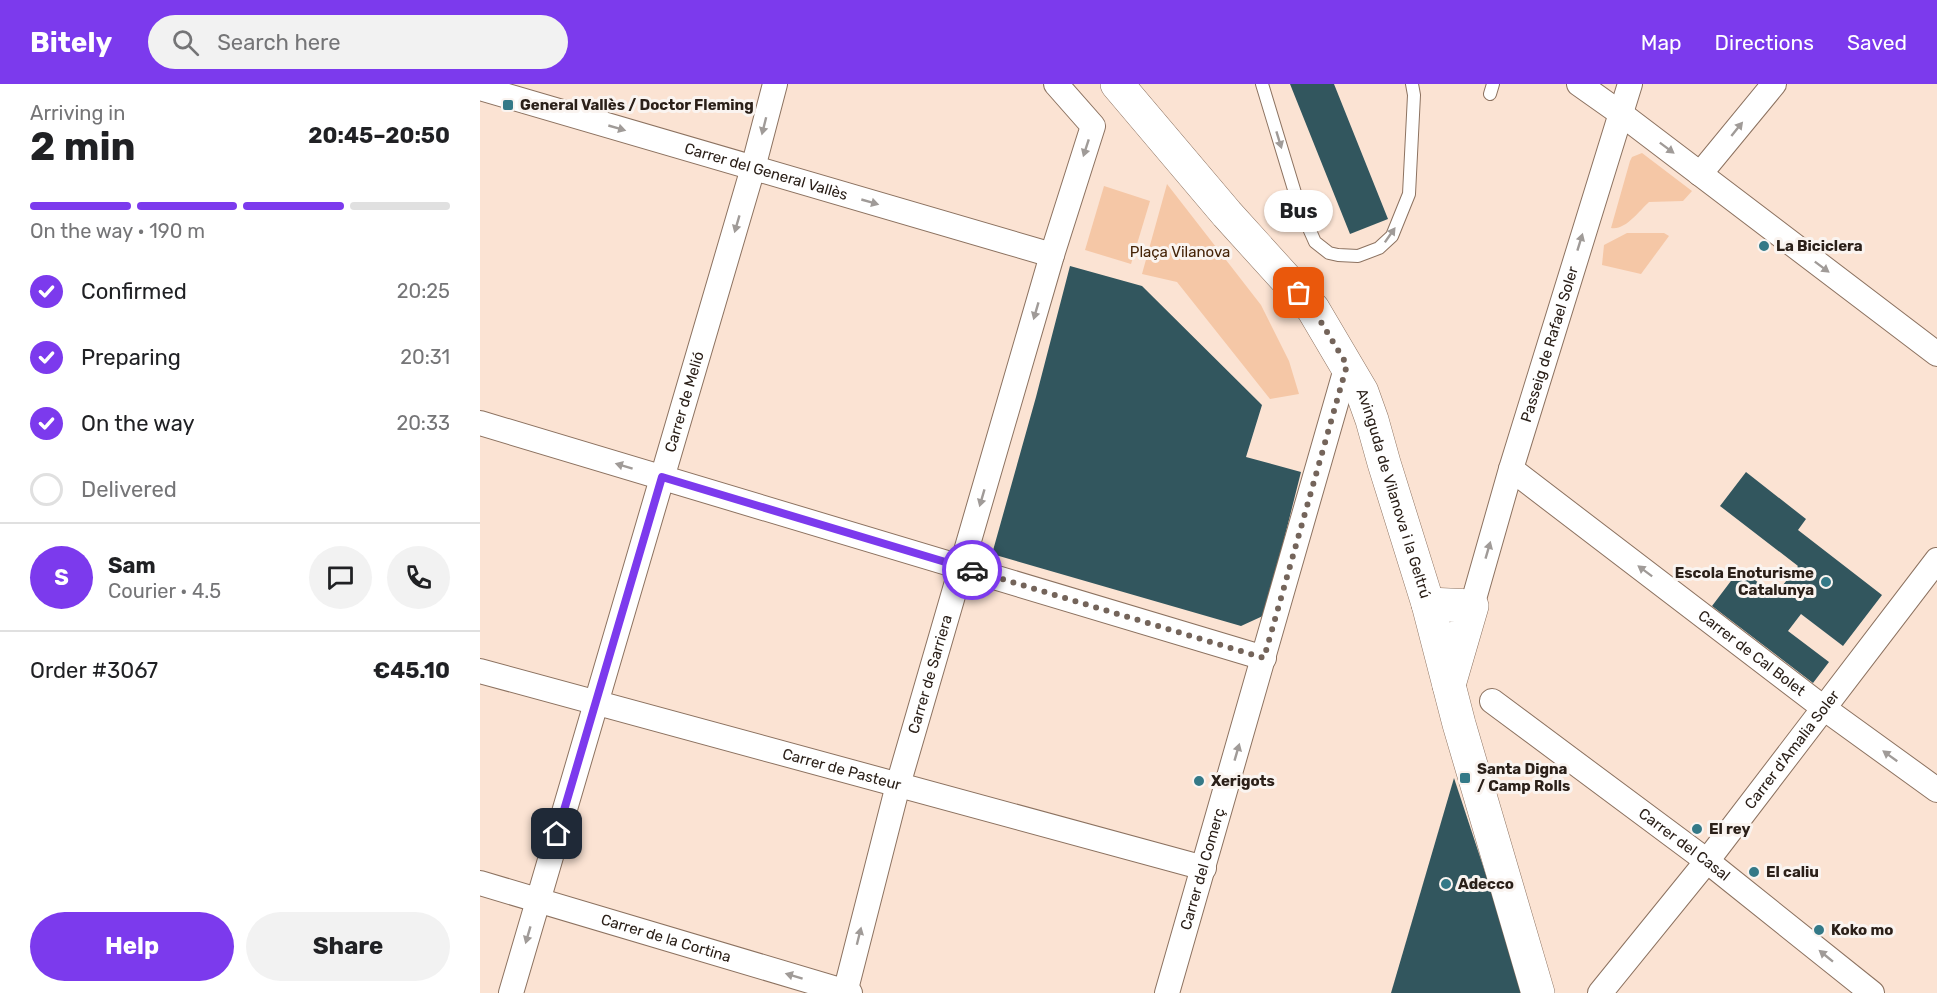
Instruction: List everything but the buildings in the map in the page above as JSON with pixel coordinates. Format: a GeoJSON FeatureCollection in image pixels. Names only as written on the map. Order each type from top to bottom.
{"type":"FeatureCollection","features":[{"type":"Feature","properties":{"kind":"street","name":"Carrer de Melió"},"geometry":{"type":"LineString","coordinates":[[511,993],[753,168],[775,84]]}},
{"type":"Feature","properties":{"kind":"street","name":"Carrer de Sarriera"},"geometry":{"type":"LineString","coordinates":[[847,993],[898,785],[1052,255],[1093,126],[1056,84]]}},
{"type":"Feature","properties":{"kind":"street","name":"Avinguda de Vilanova i la Geltrú"},"geometry":{"type":"LineString","coordinates":[[1117,84],[1313,309],[1362,392],[1428,604],[1450,691],[1538,993]]}},
{"type":"Feature","properties":{"kind":"street"},"geometry":{"type":"LineString","coordinates":[[1579,84],[1937,354]]}},
{"type":"Feature","properties":{"kind":"street","name":"Passeig de Rafael Soler"},"geometry":{"type":"LineString","coordinates":[[1472,606],[1511,469],[1630,84]]}},
{"type":"Feature","properties":{"kind":"street"},"geometry":{"type":"LineString","coordinates":[[1700,174],[1774,84]]}},
{"type":"Feature","properties":{"kind":"street","name":"Carrer del General Vallès"},"geometry":{"type":"LineString","coordinates":[[480,88],[1052,255]]}},
{"type":"Feature","properties":{"kind":"street","name":"Carrer del Comerç"},"geometry":{"type":"LineString","coordinates":[[1167,993],[1347,365]]}},
{"type":"Feature","properties":{"kind":"street"},"geometry":{"type":"LineString","coordinates":[[480,423],[1264,658]]}},
{"type":"Feature","properties":{"kind":"street","name":"Carrer de Cal Bolet"},"geometry":{"type":"LineString","coordinates":[[1511,469],[1825,709],[1937,790]]}},
{"type":"Feature","properties":{"kind":"street","name":"Carrer d'Amalia Soler"},"geometry":{"type":"LineString","coordinates":[[1600,993],[1707,861],[1937,560]]}},
{"type":"Feature","properties":{"kind":"street"},"geometry":{"type":"LineString","coordinates":[[1428,604],[1472,606],[1450,691]]}},
{"type":"Feature","properties":{"kind":"street","name":"Carrer de Pasteur"},"geometry":{"type":"LineString","coordinates":[[480,671],[1204,868]]}},
{"type":"Feature","properties":{"kind":"street","name":"Carrer del Casal"},"geometry":{"type":"LineString","coordinates":[[1492,701],[1707,861],[1872,993]]}},
{"type":"Feature","properties":{"kind":"street","name":"Carrer de la Cortina"},"geometry":{"type":"LineString","coordinates":[[480,883],[847,993]]}},
{"type":"Feature","properties":{"kind":"lane"},"geometry":{"type":"LineString","coordinates":[[1262,84],[1299,206],[1315,242],[1329,252],[1338,255],[1358,256],[1379,248],[1392,236],[1410,194],[1414,95],[1412,84]]}},
{"type":"Feature","properties":{"kind":"green space"},"geometry":{"type":"Polygon","coordinates":[[[1642,153],[1692,191],[1683,201],[1649,202],[1627,223],[1611,228],[1630,161],[1632,157],[1642,153]]]}},
{"type":"Feature","properties":{"kind":"green space","name":"Plaça Vilanova"},"geometry":{"type":"Polygon","coordinates":[[[1167,184],[1261,305],[1289,361],[1299,394],[1270,399],[1177,282],[1142,274],[1167,184]]]}},
{"type":"Feature","properties":{"kind":"green space"},"geometry":{"type":"Polygon","coordinates":[[[1104,186],[1150,201],[1131,264],[1085,250],[1104,186]]]}},
{"type":"Feature","properties":{"kind":"green space"},"geometry":{"type":"Polygon","coordinates":[[[1627,233],[1664,233],[1669,236],[1641,274],[1602,265],[1604,245],[1627,233]]]}},
{"type":"Feature","properties":{"kind":"way so far"},"geometry":{"type":"LineString","coordinates":[[972,570],[1264,658],[1347,365],[1313,309],[1299,293]]}},
{"type":"Feature","properties":{"kind":"place","name":"General Vallès / Doctor Fleming"},"geometry":{"type":"Point","coordinates":[508,105]}},
{"type":"Feature","properties":{"kind":"place","name":"La Biciclera"},"geometry":{"type":"Point","coordinates":[1764,246]}},
{"type":"Feature","properties":{"kind":"place","name":"Bus"},"geometry":{"type":"Point","coordinates":[1299,293]}},
{"type":"Feature","properties":{"kind":"place","name":"Escola Enoturisme Catalunya"},"geometry":{"type":"Point","coordinates":[1826,582]}},
{"type":"Feature","properties":{"kind":"place","name":"Santa Digna / Camp Rolls"},"geometry":{"type":"Point","coordinates":[1465,778]}},
{"type":"Feature","properties":{"kind":"place","name":"Xerigots"},"geometry":{"type":"Point","coordinates":[1199,781]}},
{"type":"Feature","properties":{"kind":"place","name":"El rey"},"geometry":{"type":"Point","coordinates":[1697,829]}},
{"type":"Feature","properties":{"kind":"place","name":"El caliu"},"geometry":{"type":"Point","coordinates":[1754,872]}},
{"type":"Feature","properties":{"kind":"place","name":"Adecco"},"geometry":{"type":"Point","coordinates":[1446,884]}},
{"type":"Feature","properties":{"kind":"place","name":"Koko mo"},"geometry":{"type":"Point","coordinates":[1819,930]}},
{"type":"Feature","properties":{"kind":"route"},"geometry":{"type":"LineString","coordinates":[[557,834],[662,477],[972,570]]}}]}
